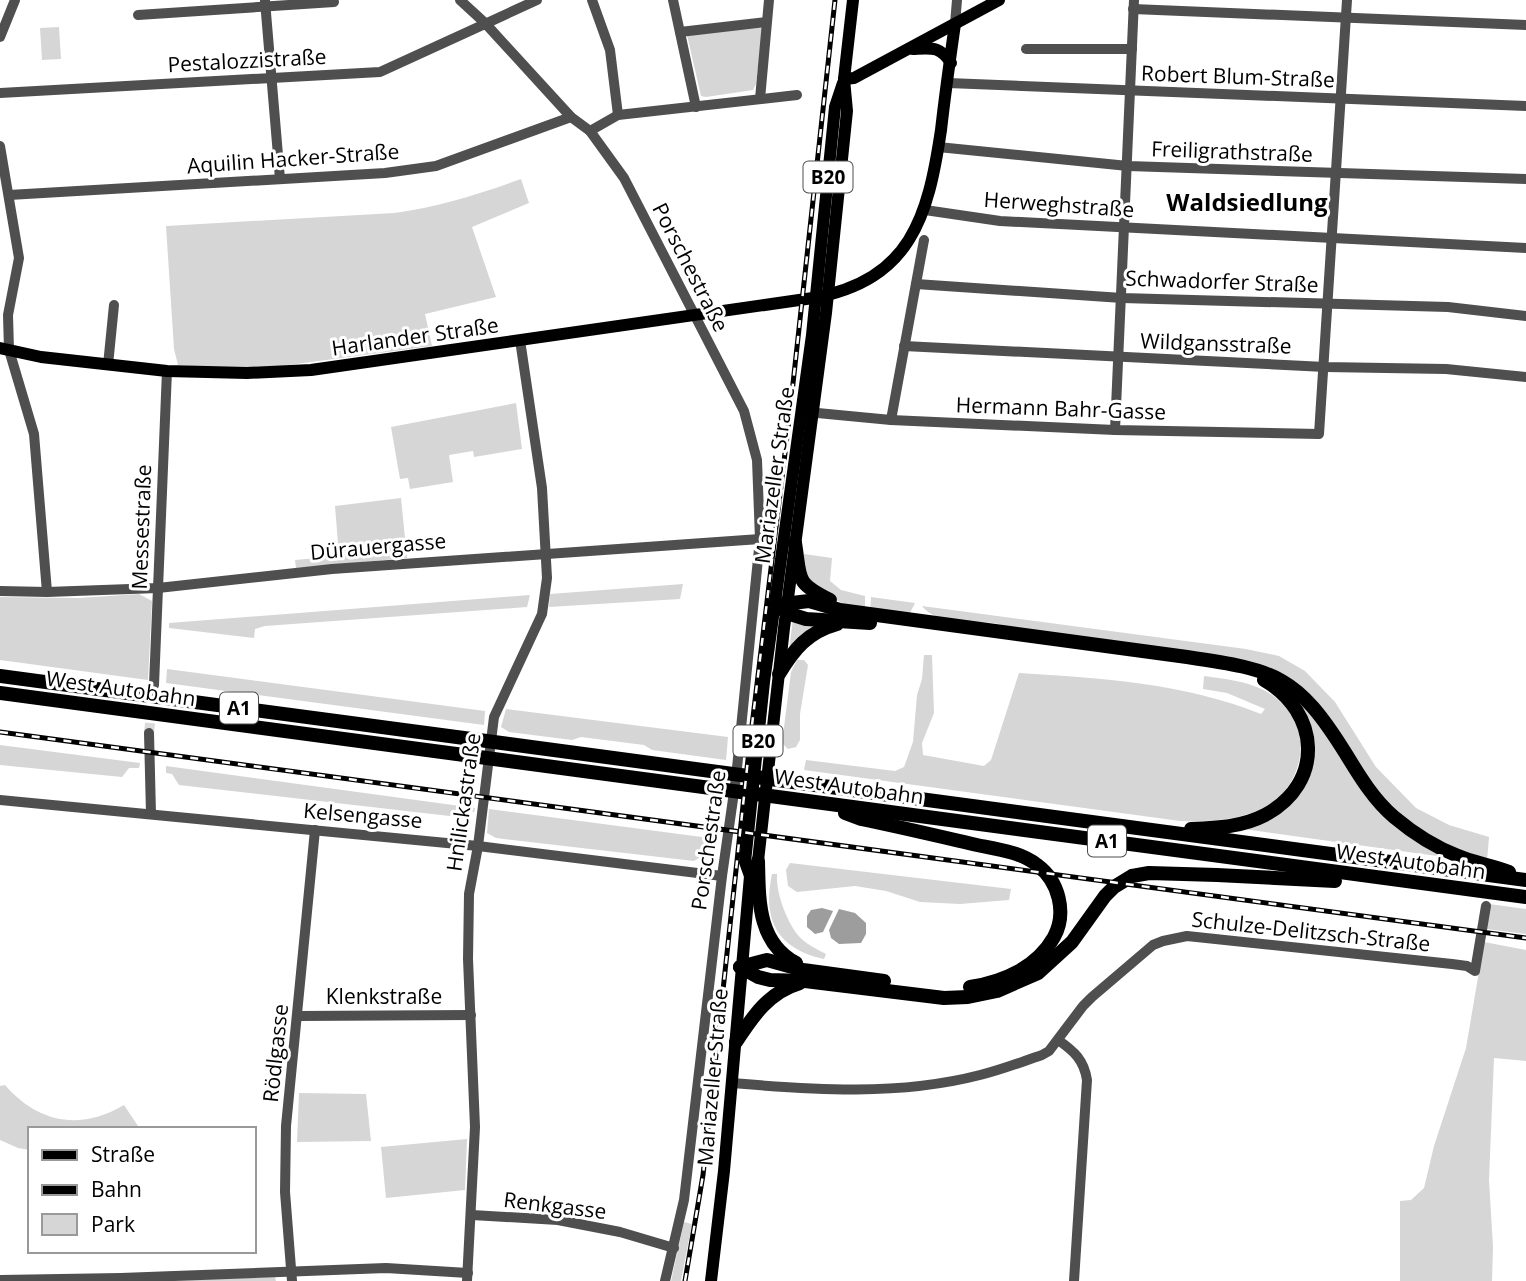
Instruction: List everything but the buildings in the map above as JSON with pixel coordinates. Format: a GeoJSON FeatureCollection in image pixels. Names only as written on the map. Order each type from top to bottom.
{"type":"FeatureCollection","features":[{"type":"Feature","properties":{"kind":"highway"},"geometry":{"type":"LineString","coordinates":[[796,543],[798,575],[806,586],[851,616],[1229,670],[1265,681],[1292,701],[1302,716],[1307,731],[1307,759],[1300,783],[1277,807],[1249,822],[1235,826],[1144,829]]}},
{"type":"Feature","properties":{"kind":"highway"},"geometry":{"type":"LineString","coordinates":[[783,606],[806,619],[851,616],[1239,665],[1268,673],[1294,687],[1310,702],[1370,792],[1393,816],[1424,839],[1458,856],[1495,866],[1526,879]]}},
{"type":"Feature","properties":{"kind":"highway"},"geometry":{"type":"LineString","coordinates":[[779,674],[797,648],[814,632],[851,616]]}},
{"type":"Feature","properties":{"kind":"highway","name":"West Autobahn"},"geometry":{"type":"LineString","coordinates":[[0,676],[1526,879]]}},
{"type":"Feature","properties":{"kind":"highway","name":"West Autobahn"},"geometry":{"type":"LineString","coordinates":[[0,694],[1526,898]]}},
{"type":"Feature","properties":{"kind":"highway"},"geometry":{"type":"LineString","coordinates":[[740,968],[767,960],[931,988],[957,989],[996,981],[1026,967],[1040,957],[1057,932],[1060,906],[1057,890],[1036,863],[1025,857],[861,819],[817,803]]}},
{"type":"Feature","properties":{"kind":"highway"},"geometry":{"type":"LineString","coordinates":[[758,861],[762,918],[772,943],[781,954],[794,962],[820,971]]}},
{"type":"Feature","properties":{"kind":"highway"},"geometry":{"type":"LineString","coordinates":[[740,968],[758,977],[944,998],[968,997],[997,991],[1038,973],[1072,942],[1114,887],[1132,876],[1217,875],[1346,881],[1396,880]]}},
{"type":"Feature","properties":{"kind":"highway"},"geometry":{"type":"LineString","coordinates":[[736,1042],[753,1016],[769,999],[787,987],[806,981]]}},
{"type":"Feature","properties":{"kind":"main road","name":"Mariazeller Straße"},"geometry":{"type":"LineString","coordinates":[[750,876],[745,862],[783,606],[848,104],[844,79],[853,0]]}},
{"type":"Feature","properties":{"kind":"main road"},"geometry":{"type":"LineString","coordinates":[[844,79],[854,78],[909,50],[999,0]]}},
{"type":"Feature","properties":{"kind":"main road","name":"Harlander Straße"},"geometry":{"type":"LineString","coordinates":[[5,349],[166,371],[247,373],[312,370],[835,293],[864,281],[884,268],[908,242],[925,210],[938,147],[955,24]]}},
{"type":"Feature","properties":{"kind":"main road"},"geometry":{"type":"LineString","coordinates":[[909,50],[939,50],[951,64]]}},
{"type":"Feature","properties":{"kind":"main road","name":"Mariazeller Straße"},"geometry":{"type":"LineString","coordinates":[[711,1281],[750,876],[758,861],[779,674],[783,606],[796,543],[808,412]]}},
{"type":"Feature","properties":{"kind":"street"},"geometry":{"type":"LineString","coordinates":[[0,37],[15,0]]}},
{"type":"Feature","properties":{"kind":"street","name":"Porschestraße"},"geometry":{"type":"LineString","coordinates":[[460,0],[485,23],[571,117],[590,131],[624,178],[744,411],[752,435],[760,494],[760,539],[736,778],[684,1200],[665,1281]]}},
{"type":"Feature","properties":{"kind":"street","name":"Pestalozzistraße"},"geometry":{"type":"LineString","coordinates":[[0,93],[380,72],[537,0]]}},
{"type":"Feature","properties":{"kind":"street"},"geometry":{"type":"LineString","coordinates":[[592,0],[610,50],[618,115]]}},
{"type":"Feature","properties":{"kind":"street"},"geometry":{"type":"LineString","coordinates":[[673,0],[696,107]]}},
{"type":"Feature","properties":{"kind":"street"},"geometry":{"type":"LineString","coordinates":[[760,99],[769,0]]}},
{"type":"Feature","properties":{"kind":"street"},"geometry":{"type":"LineString","coordinates":[[955,24],[957,0]]}},
{"type":"Feature","properties":{"kind":"street"},"geometry":{"type":"LineString","coordinates":[[1325,367],[1347,0]]}},
{"type":"Feature","properties":{"kind":"street"},"geometry":{"type":"LineString","coordinates":[[138,15],[266,3],[334,2]]}},
{"type":"Feature","properties":{"kind":"street"},"geometry":{"type":"LineString","coordinates":[[266,3],[279,179]]}},
{"type":"Feature","properties":{"kind":"street"},"geometry":{"type":"LineString","coordinates":[[1115,430],[1134,5],[1526,25]]}},
{"type":"Feature","properties":{"kind":"street"},"geometry":{"type":"LineString","coordinates":[[680,32],[766,22]]}},
{"type":"Feature","properties":{"kind":"street"},"geometry":{"type":"LineString","coordinates":[[1026,49],[1132,49]]}},
{"type":"Feature","properties":{"kind":"street","name":"Robert Blum-Straße"},"geometry":{"type":"LineString","coordinates":[[948,83],[1526,106]]}},
{"type":"Feature","properties":{"kind":"street"},"geometry":{"type":"LineString","coordinates":[[590,131],[618,115],[797,94]]}},
{"type":"Feature","properties":{"kind":"street","name":"Aquilin Hacker-Straße"},"geometry":{"type":"LineString","coordinates":[[9,195],[385,173],[436,166],[571,117]]}},
{"type":"Feature","properties":{"kind":"street"},"geometry":{"type":"LineString","coordinates":[[0,146],[19,258],[8,315],[5,349],[34,434],[47,592]]}},
{"type":"Feature","properties":{"kind":"street","name":"Freiligrathstraße"},"geometry":{"type":"LineString","coordinates":[[938,147],[1128,166],[1526,179]]}},
{"type":"Feature","properties":{"kind":"street","name":"Herweghstraße"},"geometry":{"type":"LineString","coordinates":[[925,210],[1000,221],[1526,248]]}},
{"type":"Feature","properties":{"kind":"street"},"geometry":{"type":"LineString","coordinates":[[891,420],[924,240]]}},
{"type":"Feature","properties":{"kind":"street","name":"Schwadorfer Straße"},"geometry":{"type":"LineString","coordinates":[[916,284],[1122,298],[1448,307],[1526,316]]}},
{"type":"Feature","properties":{"kind":"street"},"geometry":{"type":"LineString","coordinates":[[108,365],[114,304]]}},
{"type":"Feature","properties":{"kind":"street","name":"Hnilickastraße"},"geometry":{"type":"LineString","coordinates":[[467,1277],[475,1126],[468,907],[494,717],[542,614],[547,578],[542,488],[520,340]]}},
{"type":"Feature","properties":{"kind":"street","name":"Wildgansstraße"},"geometry":{"type":"LineString","coordinates":[[904,346],[1325,367],[1446,369],[1526,377]]}},
{"type":"Feature","properties":{"kind":"street","name":"Hermann Bahr-Gasse"},"geometry":{"type":"LineString","coordinates":[[808,412],[891,420],[1115,430],[1319,434],[1325,367]]}},
{"type":"Feature","properties":{"kind":"street","name":"Messestraße"},"geometry":{"type":"LineString","coordinates":[[154,685],[166,371]]}},
{"type":"Feature","properties":{"kind":"street","name":"Dürauergasse"},"geometry":{"type":"LineString","coordinates":[[0,591],[158,588],[332,569],[760,539]]}},
{"type":"Feature","properties":{"kind":"street"},"geometry":{"type":"LineString","coordinates":[[149,733],[151,814]]}},
{"type":"Feature","properties":{"kind":"street","name":"Kelsengasse"},"geometry":{"type":"LineString","coordinates":[[0,800],[478,845],[722,876]]}},
{"type":"Feature","properties":{"kind":"street","name":"Rödlgasse"},"geometry":{"type":"LineString","coordinates":[[291,1276],[285,1192],[286,1126],[315,830]]}},
{"type":"Feature","properties":{"kind":"street","name":"Schulze-Delitzsch-Straße"},"geometry":{"type":"LineString","coordinates":[[732,1083],[852,1090],[940,1083],[980,1075],[1042,1055],[1058,1041],[1092,997],[1153,945],[1187,936],[1452,964],[1467,966],[1475,971],[1486,906]]}},
{"type":"Feature","properties":{"kind":"street","name":"Klenkstraße"},"geometry":{"type":"LineString","coordinates":[[298,1016],[471,1015]]}},
{"type":"Feature","properties":{"kind":"street"},"geometry":{"type":"LineString","coordinates":[[1058,1041],[1075,1052],[1083,1062],[1087,1080],[1074,1281]]}},
{"type":"Feature","properties":{"kind":"street","name":"Renkgasse"},"geometry":{"type":"LineString","coordinates":[[471,1215],[558,1220],[620,1232],[674,1248]]}},
{"type":"Feature","properties":{"kind":"street"},"geometry":{"type":"LineString","coordinates":[[0,1280],[291,1276],[386,1268],[467,1277]]}},
{"type":"Feature","properties":{"kind":"green space"},"geometry":{"type":"Polygon","coordinates":[[[59,27],[61,59],[42,60],[40,28],[59,27]]]}},
{"type":"Feature","properties":{"kind":"green space"},"geometry":{"type":"Polygon","coordinates":[[[763,27],[753,90],[701,96],[687,35],[763,27]]]}},
{"type":"Feature","properties":{"kind":"green space"},"geometry":{"type":"Polygon","coordinates":[[[521,179],[529,203],[472,227],[496,297],[425,314],[432,346],[281,366],[240,369],[178,365],[174,349],[166,226],[394,213],[458,199],[521,179]]]}},
{"type":"Feature","properties":{"kind":"green space"},"geometry":{"type":"Polygon","coordinates":[[[516,403],[522,449],[474,457],[473,451],[449,455],[453,482],[410,489],[408,478],[400,479],[391,427],[516,403]]]}},
{"type":"Feature","properties":{"kind":"green space"},"geometry":{"type":"Polygon","coordinates":[[[401,498],[407,558],[296,568],[295,560],[339,556],[335,506],[401,498]]]}},
{"type":"Feature","properties":{"kind":"green space"},"geometry":{"type":"Polygon","coordinates":[[[804,554],[832,558],[830,581],[841,590],[865,596],[865,610],[842,603],[809,585],[803,570],[804,554]]]}},
{"type":"Feature","properties":{"kind":"green space"},"geometry":{"type":"Polygon","coordinates":[[[683,584],[680,599],[549,607],[550,594],[683,584]]]}},
{"type":"Feature","properties":{"kind":"green space"},"geometry":{"type":"Polygon","coordinates":[[[139,594],[152,601],[148,680],[0,660],[0,597],[79,598],[139,594]]]}},
{"type":"Feature","properties":{"kind":"green space"},"geometry":{"type":"Polygon","coordinates":[[[530,595],[527,607],[265,626],[255,629],[254,638],[169,628],[169,623],[530,595]]]}},
{"type":"Feature","properties":{"kind":"green space"},"geometry":{"type":"Polygon","coordinates":[[[871,597],[915,603],[910,613],[870,611],[871,597]]]}},
{"type":"Feature","properties":{"kind":"green space"},"geometry":{"type":"Polygon","coordinates":[[[922,606],[1246,649],[1279,656],[1305,671],[1335,702],[1376,767],[1416,808],[1449,825],[1489,837],[1487,861],[1449,848],[1394,813],[1292,681],[1018,632],[993,623],[938,617],[922,606]]]}},
{"type":"Feature","properties":{"kind":"green space"},"geometry":{"type":"Polygon","coordinates":[[[793,619],[831,623],[789,650],[793,619]]]}},
{"type":"Feature","properties":{"kind":"green space"},"geometry":{"type":"Polygon","coordinates":[[[924,655],[932,655],[934,713],[922,743],[923,755],[984,766],[991,760],[1019,673],[1142,684],[1202,695],[1261,714],[1265,709],[1227,693],[1203,689],[1204,676],[1257,687],[1281,703],[1295,721],[1298,731],[1298,764],[1294,776],[1279,798],[1257,811],[1232,818],[1193,821],[804,770],[806,760],[895,771],[904,767],[913,742],[924,655]]]}},
{"type":"Feature","properties":{"kind":"green space"},"geometry":{"type":"Polygon","coordinates":[[[797,660],[804,660],[808,665],[800,714],[800,740],[796,747],[788,749],[782,743],[791,672],[797,660]]]}},
{"type":"Feature","properties":{"kind":"green space"},"geometry":{"type":"Polygon","coordinates":[[[167,669],[485,711],[484,725],[166,683],[167,669]]]}},
{"type":"Feature","properties":{"kind":"green space"},"geometry":{"type":"Polygon","coordinates":[[[1306,703],[1368,794],[1444,857],[1244,829],[1309,772],[1300,706],[1306,703]]]}},
{"type":"Feature","properties":{"kind":"green space"},"geometry":{"type":"Polygon","coordinates":[[[506,709],[728,737],[726,760],[652,750],[644,745],[509,732],[501,727],[506,709]]]}},
{"type":"Feature","properties":{"kind":"green space"},"geometry":{"type":"Polygon","coordinates":[[[0,745],[140,763],[139,768],[129,768],[122,777],[0,765],[0,745]]]}},
{"type":"Feature","properties":{"kind":"green space"},"geometry":{"type":"Polygon","coordinates":[[[166,766],[475,808],[474,812],[464,812],[458,817],[179,785],[172,774],[166,773],[166,766]]]}},
{"type":"Feature","properties":{"kind":"green space"},"geometry":{"type":"Polygon","coordinates":[[[489,809],[717,839],[716,848],[694,861],[496,838],[487,833],[489,809]]]}},
{"type":"Feature","properties":{"kind":"green space"},"geometry":{"type":"Polygon","coordinates":[[[790,863],[1011,889],[1009,900],[960,904],[920,902],[886,891],[855,886],[797,892],[788,886],[786,870],[790,863]]]}},
{"type":"Feature","properties":{"kind":"green space"},"geometry":{"type":"Polygon","coordinates":[[[772,874],[777,874],[780,897],[793,928],[803,940],[826,954],[824,959],[795,948],[777,930],[769,906],[772,874]]]}},
{"type":"Feature","properties":{"kind":"green space"},"geometry":{"type":"Polygon","coordinates":[[[1489,904],[1526,909],[1526,934],[1486,929],[1489,904]]]}},
{"type":"Feature","properties":{"kind":"green space"},"geometry":{"type":"Polygon","coordinates":[[[1484,942],[1526,950],[1526,1061],[1494,1058],[1489,1180],[1492,1281],[1400,1281],[1400,1201],[1411,1200],[1424,1188],[1434,1146],[1466,1048],[1484,942]]]}},
{"type":"Feature","properties":{"kind":"green space"},"geometry":{"type":"Polygon","coordinates":[[[5,1085],[31,1108],[60,1119],[91,1118],[124,1105],[139,1127],[28,1127],[28,1150],[18,1148],[0,1140],[0,1086],[5,1085]]]}},
{"type":"Feature","properties":{"kind":"green space"},"geometry":{"type":"Polygon","coordinates":[[[299,1093],[366,1094],[371,1141],[297,1142],[299,1093]]]}},
{"type":"Feature","properties":{"kind":"green space"},"geometry":{"type":"Polygon","coordinates":[[[467,1139],[465,1190],[386,1198],[381,1147],[467,1139]]]}},
{"type":"Feature","properties":{"kind":"green space"},"geometry":{"type":"Polygon","coordinates":[[[684,1222],[692,1224],[681,1281],[671,1281],[684,1222]]]}},
{"type":"Feature","properties":{"kind":"green space"},"geometry":{"type":"Polygon","coordinates":[[[275,1277],[276,1281],[169,1281],[170,1280],[275,1277]]]}},
{"type":"Feature","properties":{"kind":"shaded area"},"geometry":{"type":"Polygon","coordinates":[[[822,908],[833,911],[823,932],[815,934],[807,927],[807,916],[811,910],[822,908]]]}},
{"type":"Feature","properties":{"kind":"shaded area"},"geometry":{"type":"Polygon","coordinates":[[[839,909],[855,913],[866,923],[866,934],[861,943],[839,944],[831,938],[829,930],[839,909]]]}},
{"type":"Feature","properties":{"kind":"tunnel"},"geometry":{"type":"LineString","coordinates":[[149,733],[153,693]]}},
{"type":"Feature","properties":{"kind":"railway"},"geometry":{"type":"LineString","coordinates":[[685,1281],[703,1175],[835,0]]}},
{"type":"Feature","properties":{"kind":"railway"},"geometry":{"type":"LineString","coordinates":[[0,732],[1526,938]]}},
{"type":"Feature","properties":{"kind":"district","name":"Waldsiedlung"},"geometry":{"type":"Point","coordinates":[1247,201]}}]}
